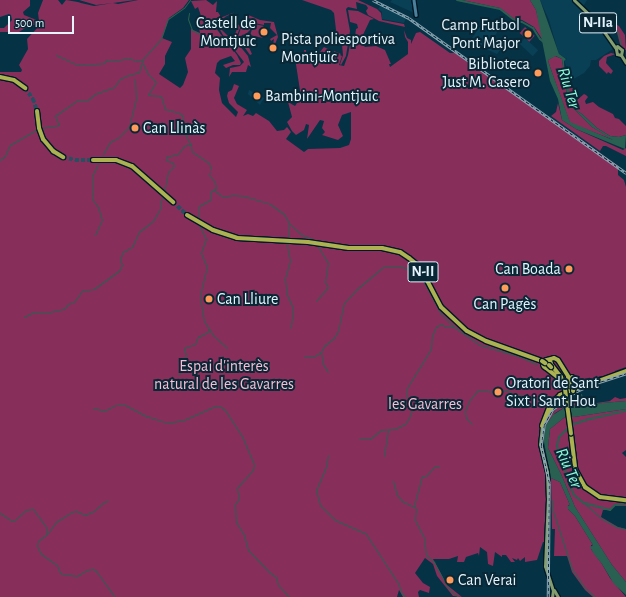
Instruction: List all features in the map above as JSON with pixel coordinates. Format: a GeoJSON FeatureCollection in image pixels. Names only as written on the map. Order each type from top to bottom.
{"type":"FeatureCollection","features":[{"type":"Feature","properties":{"kind":"highway"},"geometry":{"type":"LineString","coordinates":[[0,77],[14,80],[25,88]]}},
{"type":"Feature","properties":{"kind":"highway"},"geometry":{"type":"LineString","coordinates":[[37,113],[39,130],[43,139],[53,151],[63,157]]}},
{"type":"Feature","properties":{"kind":"highway"},"geometry":{"type":"LineString","coordinates":[[93,160],[112,160],[126,163],[138,170],[172,201]]}},
{"type":"Feature","properties":{"kind":"highway","name":"N-II"},"geometry":{"type":"LineString","coordinates":[[188,215],[206,227],[228,236],[248,240],[308,242],[349,248],[382,248],[400,252],[420,267],[444,311],[475,336],[547,364]]}},
{"type":"Feature","properties":{"kind":"highway"},"geometry":{"type":"LineString","coordinates":[[475,336],[547,364],[565,388],[575,469],[585,487],[600,497],[626,500]]}},
{"type":"Feature","properties":{"kind":"highway"},"geometry":{"type":"LineString","coordinates":[[547,364],[553,358],[557,359],[578,382],[585,384],[626,372]]}},
{"type":"Feature","properties":{"kind":"highway"},"geometry":{"type":"LineString","coordinates":[[542,426],[551,410],[573,388],[564,367]]}},
{"type":"Feature","properties":{"kind":"highway"},"geometry":{"type":"LineString","coordinates":[[557,396],[567,389],[569,385],[569,380],[564,367]]}},
{"type":"Feature","properties":{"kind":"highway"},"geometry":{"type":"LineString","coordinates":[[542,426],[549,408],[557,396],[565,388],[594,382]]}},
{"type":"Feature","properties":{"kind":"highway"},"geometry":{"type":"LineString","coordinates":[[563,399],[559,401],[557,398],[565,388]]}},
{"type":"Feature","properties":{"kind":"main road"},"geometry":{"type":"LineString","coordinates":[[413,0],[415,13]]}},
{"type":"Feature","properties":{"kind":"main road","name":"N-IIa"},"geometry":{"type":"LineString","coordinates":[[575,0],[598,23],[618,49],[617,54],[621,54],[626,62]]}},
{"type":"Feature","properties":{"kind":"main road"},"geometry":{"type":"LineString","coordinates":[[542,426],[540,446],[547,472],[548,498],[545,566],[554,594],[558,597]]}},
{"type":"Feature","properties":{"kind":"shaded area"},"geometry":{"type":"Polygon","coordinates":[[[392,0],[411,0],[413,11],[412,12],[390,2],[392,0]]]}},
{"type":"Feature","properties":{"kind":"shaded area"},"geometry":{"type":"Polygon","coordinates":[[[530,0],[540,0],[559,54],[566,59],[564,61],[565,79],[577,111],[597,128],[610,136],[619,137],[626,135],[625,149],[576,129],[562,120],[558,99],[550,81],[536,10],[530,0]],[[556,56],[548,60],[570,122],[613,140],[592,127],[571,106],[567,95],[562,59],[556,56]]]}},
{"type":"Feature","properties":{"kind":"shaded area"},"geometry":{"type":"Polygon","coordinates":[[[540,0],[587,0],[582,8],[602,31],[613,49],[596,60],[591,60],[590,66],[584,73],[570,81],[568,66],[566,66],[564,60],[567,59],[559,54],[549,20],[540,0]]]}},
{"type":"Feature","properties":{"kind":"shaded area"},"geometry":{"type":"Polygon","coordinates":[[[381,5],[406,18],[404,23],[382,19],[382,12],[378,9],[381,5]]]}},
{"type":"Feature","properties":{"kind":"shaded area"},"geometry":{"type":"Polygon","coordinates":[[[484,21],[500,28],[486,49],[470,41],[484,21]]]}},
{"type":"Feature","properties":{"kind":"shaded area"},"geometry":{"type":"Polygon","coordinates":[[[525,38],[538,50],[533,56],[520,44],[525,38]]]}},
{"type":"Feature","properties":{"kind":"shaded area"},"geometry":{"type":"Polygon","coordinates":[[[493,41],[504,45],[497,54],[488,50],[493,41]]]}},
{"type":"Feature","properties":{"kind":"shaded area","name":"Bambini-Montjuïc"},"geometry":{"type":"Polygon","coordinates":[[[249,90],[264,98],[260,105],[248,94],[249,90]]]}},
{"type":"Feature","properties":{"kind":"shaded area"},"geometry":{"type":"Polygon","coordinates":[[[626,401],[626,409],[574,417],[566,416],[550,429],[548,448],[575,507],[612,565],[626,582],[626,595],[614,584],[594,554],[590,547],[593,545],[575,516],[568,509],[567,506],[570,505],[560,482],[551,478],[543,437],[544,428],[553,415],[567,406],[626,401]]]}},
{"type":"Feature","properties":{"kind":"green space","name":"Espai d'interès natural de les Gavarres"},"geometry":{"type":"Polygon","coordinates":[[[0,0],[30,0],[30,6],[23,12],[24,15],[39,21],[38,13],[43,0],[58,0],[62,5],[66,0],[94,6],[113,3],[118,4],[138,0],[189,0],[183,8],[169,18],[162,38],[172,42],[165,56],[165,64],[159,74],[180,88],[183,85],[188,72],[185,58],[191,49],[191,29],[200,33],[197,18],[201,16],[198,7],[195,9],[191,1],[206,0],[213,5],[217,1],[216,12],[218,12],[221,17],[215,22],[215,27],[237,55],[241,63],[240,65],[233,65],[226,68],[223,65],[235,61],[231,56],[220,60],[217,63],[215,73],[220,78],[219,90],[222,103],[236,117],[238,112],[229,103],[227,96],[228,92],[232,90],[234,84],[239,86],[234,98],[237,104],[247,110],[243,116],[248,114],[253,116],[256,113],[269,121],[277,131],[284,130],[287,127],[291,132],[286,139],[304,152],[308,149],[340,148],[349,145],[351,139],[351,112],[342,115],[338,125],[343,136],[338,140],[322,135],[325,132],[322,128],[324,121],[320,120],[307,139],[309,125],[306,124],[304,130],[296,135],[287,122],[292,117],[288,102],[295,106],[301,97],[295,58],[302,63],[305,60],[327,64],[334,58],[334,51],[341,54],[340,55],[342,56],[339,65],[344,66],[348,55],[352,34],[357,41],[355,36],[356,29],[358,28],[357,24],[350,22],[348,10],[358,11],[374,19],[370,20],[362,37],[360,38],[361,43],[365,47],[376,46],[385,50],[391,64],[389,64],[390,67],[408,54],[408,42],[405,37],[404,30],[407,38],[411,40],[411,44],[416,33],[420,32],[450,53],[455,53],[618,166],[618,175],[624,180],[626,187],[626,367],[615,371],[614,374],[600,376],[587,383],[579,382],[564,388],[549,403],[539,434],[540,451],[545,468],[547,529],[537,560],[525,562],[525,557],[520,561],[518,558],[517,560],[512,558],[515,562],[511,562],[506,555],[502,555],[502,557],[495,552],[493,566],[488,564],[487,552],[480,547],[479,556],[478,553],[466,557],[464,562],[457,562],[458,556],[449,559],[433,559],[447,585],[462,597],[453,596],[437,576],[433,564],[425,558],[415,573],[423,583],[430,587],[429,593],[420,590],[418,592],[419,597],[403,597],[399,590],[397,597],[0,597],[0,72],[21,72],[22,70],[19,65],[28,49],[27,39],[40,25],[30,25],[19,32],[0,32],[0,28],[4,28],[12,20],[11,15],[9,14],[0,17],[0,0]]]}},
{"type":"Feature","properties":{"kind":"green space"},"geometry":{"type":"Polygon","coordinates":[[[79,0],[135,0],[96,5],[79,0]]]}},
{"type":"Feature","properties":{"kind":"green space"},"geometry":{"type":"Polygon","coordinates":[[[302,0],[358,0],[377,9],[381,13],[382,20],[404,24],[405,27],[379,21],[368,15],[366,11],[368,8],[366,5],[356,2],[357,9],[348,7],[346,9],[350,31],[346,56],[341,65],[343,55],[342,45],[336,30],[334,13],[331,10],[302,0]]]}},
{"type":"Feature","properties":{"kind":"green space"},"geometry":{"type":"Polygon","coordinates":[[[462,0],[530,0],[536,10],[544,42],[534,27],[522,20],[514,19],[500,8],[462,0]]]}},
{"type":"Feature","properties":{"kind":"green space"},"geometry":{"type":"Polygon","coordinates":[[[235,12],[225,17],[219,24],[219,27],[231,39],[236,32],[238,25],[242,23],[235,40],[248,56],[251,67],[248,65],[246,72],[232,72],[229,77],[230,68],[240,66],[244,62],[223,35],[216,23],[220,18],[235,12]]]}},
{"type":"Feature","properties":{"kind":"green space"},"geometry":{"type":"Polygon","coordinates":[[[611,13],[617,18],[612,22],[619,26],[625,35],[626,50],[621,48],[616,29],[610,33],[603,24],[611,13]]]}},
{"type":"Feature","properties":{"kind":"green space"},"geometry":{"type":"Polygon","coordinates":[[[246,14],[260,20],[274,22],[278,37],[275,44],[273,44],[274,39],[271,41],[270,39],[277,35],[270,28],[271,23],[264,23],[264,25],[254,23],[254,21],[249,18],[248,24],[251,25],[250,30],[246,34],[242,35],[239,42],[247,43],[252,54],[250,55],[238,42],[237,39],[244,20],[245,22],[246,14]]]}},
{"type":"Feature","properties":{"kind":"green space"},"geometry":{"type":"Polygon","coordinates":[[[254,24],[264,26],[261,29],[264,30],[263,38],[250,35],[254,24]]]}},
{"type":"Feature","properties":{"kind":"green space","name":"Camp Futbol Pont Major"},"geometry":{"type":"Polygon","coordinates":[[[525,27],[535,36],[529,42],[520,33],[525,27]]]}},
{"type":"Feature","properties":{"kind":"green space"},"geometry":{"type":"Polygon","coordinates":[[[324,47],[332,51],[333,56],[330,61],[323,62],[305,58],[304,50],[306,50],[306,54],[316,57],[324,47]]]}},
{"type":"Feature","properties":{"kind":"green space"},"geometry":{"type":"Polygon","coordinates":[[[611,53],[616,54],[607,57],[606,63],[613,71],[611,74],[608,72],[607,74],[599,66],[599,61],[604,56],[611,53]]]}},
{"type":"Feature","properties":{"kind":"green space"},"geometry":{"type":"Polygon","coordinates":[[[555,56],[562,59],[567,95],[571,106],[592,127],[614,140],[570,123],[548,60],[555,56]]]}},
{"type":"Feature","properties":{"kind":"green space"},"geometry":{"type":"Polygon","coordinates":[[[565,69],[568,69],[570,81],[577,100],[584,94],[588,97],[585,101],[586,104],[593,102],[599,107],[613,114],[615,118],[619,119],[626,126],[626,135],[619,137],[610,136],[597,128],[577,111],[567,87],[565,69]]]}},
{"type":"Feature","properties":{"kind":"green space"},"geometry":{"type":"Polygon","coordinates":[[[558,103],[562,120],[576,129],[623,150],[626,148],[626,156],[606,146],[603,146],[600,151],[551,116],[556,112],[558,103]]]}},
{"type":"Feature","properties":{"kind":"green space"},"geometry":{"type":"Polygon","coordinates":[[[615,397],[620,399],[626,398],[626,401],[567,406],[555,413],[544,427],[548,418],[559,406],[572,398],[590,404],[610,401],[615,397]]]}},
{"type":"Feature","properties":{"kind":"green space"},"geometry":{"type":"Polygon","coordinates":[[[626,409],[626,450],[622,453],[626,457],[626,506],[615,506],[609,510],[603,510],[601,517],[618,527],[626,529],[626,582],[612,565],[575,507],[548,448],[550,429],[566,416],[574,417],[626,409]]]}},
{"type":"Feature","properties":{"kind":"green space"},"geometry":{"type":"Polygon","coordinates":[[[551,478],[560,482],[570,505],[568,505],[568,509],[575,516],[593,545],[591,545],[591,549],[610,578],[626,597],[593,597],[585,590],[572,572],[567,556],[554,556],[555,529],[552,529],[551,478]]]}},
{"type":"Feature","properties":{"kind":"waterway"},"geometry":{"type":"LineString","coordinates":[[41,128],[59,125],[55,116],[78,100],[88,100],[95,94],[114,87],[120,79],[139,72],[143,59],[161,39],[168,19],[184,8],[190,0]]}},
{"type":"Feature","properties":{"kind":"waterway"},"geometry":{"type":"LineString","coordinates":[[457,0],[500,9],[514,20],[522,22],[533,28],[540,39],[546,44]]}},
{"type":"Feature","properties":{"kind":"waterway"},"geometry":{"type":"LineString","coordinates":[[189,13],[188,19],[192,30],[202,35]]}},
{"type":"Feature","properties":{"kind":"waterway"},"geometry":{"type":"LineString","coordinates":[[615,28],[622,47]]}},
{"type":"Feature","properties":{"kind":"waterway"},"geometry":{"type":"LineString","coordinates":[[56,55],[75,64],[83,65],[104,63],[106,60],[115,61],[129,58],[136,61],[142,60]]}},
{"type":"Feature","properties":{"kind":"waterway"},"geometry":{"type":"LineString","coordinates":[[143,64],[148,74],[156,82],[148,95],[161,96],[165,109],[179,113],[183,116],[184,132],[191,145]]}},
{"type":"Feature","properties":{"kind":"waterway"},"geometry":{"type":"LineString","coordinates":[[103,154],[110,142],[118,138],[129,127],[136,99],[135,79]]}},
{"type":"Feature","properties":{"kind":"waterway"},"geometry":{"type":"LineString","coordinates":[[0,160],[5,156],[10,145],[38,129]]}},
{"type":"Feature","properties":{"kind":"waterway"},"geometry":{"type":"LineString","coordinates":[[164,193],[168,172],[174,166],[173,163],[166,160],[166,157],[178,154],[184,146],[191,144]]}},
{"type":"Feature","properties":{"kind":"waterway"},"geometry":{"type":"LineString","coordinates":[[191,146],[192,153]]}},
{"type":"Feature","properties":{"kind":"waterway"},"geometry":{"type":"LineString","coordinates":[[194,153],[209,163],[211,170]]}},
{"type":"Feature","properties":{"kind":"waterway"},"geometry":{"type":"LineString","coordinates":[[95,235],[102,220],[98,207],[93,200],[92,193],[92,176],[98,164]]}},
{"type":"Feature","properties":{"kind":"waterway"},"geometry":{"type":"LineString","coordinates":[[199,212],[199,206],[210,200],[210,192],[216,188],[215,182],[209,175],[210,172]]}},
{"type":"Feature","properties":{"kind":"waterway"},"geometry":{"type":"LineString","coordinates":[[214,190],[223,197],[233,195],[244,196],[270,204],[284,214],[289,223],[302,235],[318,241]]}},
{"type":"Feature","properties":{"kind":"waterway"},"geometry":{"type":"LineString","coordinates":[[24,317],[34,312],[50,312],[64,309],[68,304],[74,302],[82,291],[94,289],[119,271],[122,265],[120,259],[123,252],[132,247],[139,232],[153,221],[160,209],[160,203],[163,196]]}},
{"type":"Feature","properties":{"kind":"waterway"},"geometry":{"type":"LineString","coordinates":[[198,220],[199,213]]}},
{"type":"Feature","properties":{"kind":"waterway"},"geometry":{"type":"LineString","coordinates":[[198,223],[206,239],[201,253],[207,267],[200,296],[204,321],[213,335],[227,348]]}},
{"type":"Feature","properties":{"kind":"waterway"},"geometry":{"type":"LineString","coordinates":[[289,224],[289,239]]}},
{"type":"Feature","properties":{"kind":"waterway"},"geometry":{"type":"LineString","coordinates":[[289,242],[287,245],[290,261],[285,279],[287,295],[293,308],[291,328]]}},
{"type":"Feature","properties":{"kind":"waterway"},"geometry":{"type":"LineString","coordinates":[[316,301],[328,287],[325,282],[328,263],[317,245]]}},
{"type":"Feature","properties":{"kind":"waterway"},"geometry":{"type":"LineString","coordinates":[[328,372],[323,364],[321,352],[324,346],[334,338],[338,331],[344,303],[357,289],[383,267],[397,266],[418,271],[441,314],[454,327],[480,345],[521,357],[536,364]]}},
{"type":"Feature","properties":{"kind":"waterway"},"geometry":{"type":"LineString","coordinates":[[359,438],[370,439],[381,430],[395,429],[405,424],[412,410],[407,397],[407,388],[431,349],[432,336],[436,327],[441,324],[446,327],[453,327]]}},
{"type":"Feature","properties":{"kind":"waterway"},"geometry":{"type":"LineString","coordinates":[[179,375],[186,355],[184,348],[195,344],[198,337],[208,332],[209,329]]}},
{"type":"Feature","properties":{"kind":"waterway"},"geometry":{"type":"LineString","coordinates":[[304,357],[315,356],[321,352]]}},
{"type":"Feature","properties":{"kind":"waterway"},"geometry":{"type":"LineString","coordinates":[[472,424],[466,418],[465,411],[469,401],[478,390],[495,392],[506,390],[513,394],[532,397],[548,404]]}},
{"type":"Feature","properties":{"kind":"waterway"},"geometry":{"type":"LineString","coordinates":[[581,394],[585,406]]}},
{"type":"Feature","properties":{"kind":"waterway"},"geometry":{"type":"LineString","coordinates":[[93,408],[104,411],[116,405]]}},
{"type":"Feature","properties":{"kind":"waterway"},"geometry":{"type":"LineString","coordinates":[[117,405],[125,405],[146,416],[168,423],[184,420],[216,406],[225,410],[242,436],[254,464],[253,470],[237,488],[239,499],[235,504],[236,522],[244,535],[248,550],[269,572],[276,577],[278,585],[289,597]]}},
{"type":"Feature","properties":{"kind":"waterway"},"geometry":{"type":"LineString","coordinates":[[571,425],[626,411]]}},
{"type":"Feature","properties":{"kind":"waterway","name":"Riu Ter"},"geometry":{"type":"LineString","coordinates":[[568,478],[557,446],[559,437],[569,427]]}},
{"type":"Feature","properties":{"kind":"waterway"},"geometry":{"type":"LineString","coordinates":[[384,456],[388,430]]}},
{"type":"Feature","properties":{"kind":"waterway"},"geometry":{"type":"LineString","coordinates":[[328,455],[326,467],[316,490],[320,505],[335,520],[366,534],[398,583],[402,594],[406,597]]}},
{"type":"Feature","properties":{"kind":"waterway"},"geometry":{"type":"LineString","coordinates":[[439,467],[435,466],[426,476],[422,476],[414,506],[416,509],[415,520],[424,538],[426,555],[434,562],[446,585],[459,597]]}},
{"type":"Feature","properties":{"kind":"waterway"},"geometry":{"type":"LineString","coordinates":[[393,481],[397,495],[402,501],[414,507]]}},
{"type":"Feature","properties":{"kind":"waterway","name":"Riu Ter"},"geometry":{"type":"LineString","coordinates":[[568,482],[574,495],[584,503],[610,510],[615,505],[626,504]]}},
{"type":"Feature","properties":{"kind":"waterway"},"geometry":{"type":"LineString","coordinates":[[552,500],[553,511],[572,569],[585,588],[595,597]]}},
{"type":"Feature","properties":{"kind":"waterway"},"geometry":{"type":"LineString","coordinates":[[48,533],[56,522],[72,512],[76,511],[85,515],[94,511],[104,502],[108,501]]}},
{"type":"Feature","properties":{"kind":"waterway"},"geometry":{"type":"LineString","coordinates":[[585,504],[602,519],[617,527],[626,529]]}},
{"type":"Feature","properties":{"kind":"waterway"},"geometry":{"type":"LineString","coordinates":[[0,513],[12,521],[26,510],[33,509],[46,527],[47,534],[38,541],[37,546],[41,554],[57,565],[60,573],[63,574],[77,576],[87,570],[93,569],[115,597]]}},
{"type":"Feature","properties":{"kind":"tunnel"},"geometry":{"type":"LineString","coordinates":[[25,88],[33,99],[37,111]]}},
{"type":"Feature","properties":{"kind":"tunnel"},"geometry":{"type":"LineString","coordinates":[[63,157],[75,160],[93,160]]}},
{"type":"Feature","properties":{"kind":"tunnel"},"geometry":{"type":"LineString","coordinates":[[173,202],[187,215]]}},
{"type":"Feature","properties":{"kind":"railway"},"geometry":{"type":"LineString","coordinates":[[373,0],[409,18],[626,173]]}},
{"type":"Feature","properties":{"kind":"railway"},"geometry":{"type":"LineString","coordinates":[[548,597],[549,483],[541,446],[544,425],[553,409],[575,392],[590,385],[626,373]]}},
{"type":"Feature","properties":{"kind":"place","name":"Castell de Montjuïc"},"geometry":{"type":"Point","coordinates":[264,32]}},
{"type":"Feature","properties":{"kind":"place","name":"Camp Futbol Pont Major"},"geometry":{"type":"Point","coordinates":[528,34]}},
{"type":"Feature","properties":{"kind":"place","name":"Pista poliesportiva Montjuïc"},"geometry":{"type":"Point","coordinates":[273,48]}},
{"type":"Feature","properties":{"kind":"place","name":"Biblioteca Just M. Casero"},"geometry":{"type":"Point","coordinates":[538,73]}},
{"type":"Feature","properties":{"kind":"place","name":"Bambini-Montjuïc"},"geometry":{"type":"Point","coordinates":[257,96]}},
{"type":"Feature","properties":{"kind":"place","name":"Can Llinàs"},"geometry":{"type":"Point","coordinates":[135,128]}},
{"type":"Feature","properties":{"kind":"place","name":"Can Boada"},"geometry":{"type":"Point","coordinates":[569,269]}},
{"type":"Feature","properties":{"kind":"place","name":"Can Pagès"},"geometry":{"type":"Point","coordinates":[505,288]}},
{"type":"Feature","properties":{"kind":"place","name":"Can Lliure"},"geometry":{"type":"Point","coordinates":[209,299]}},
{"type":"Feature","properties":{"kind":"place","name":"Oratori de Sant Sixt i Sant Hou"},"geometry":{"type":"Point","coordinates":[498,392]}},
{"type":"Feature","properties":{"kind":"place","name":"Can Verai"},"geometry":{"type":"Point","coordinates":[450,580]}},
{"type":"Feature","properties":{"kind":"park label","name":"les Gavarres"},"geometry":{"type":"Point","coordinates":[425,404]}}]}
